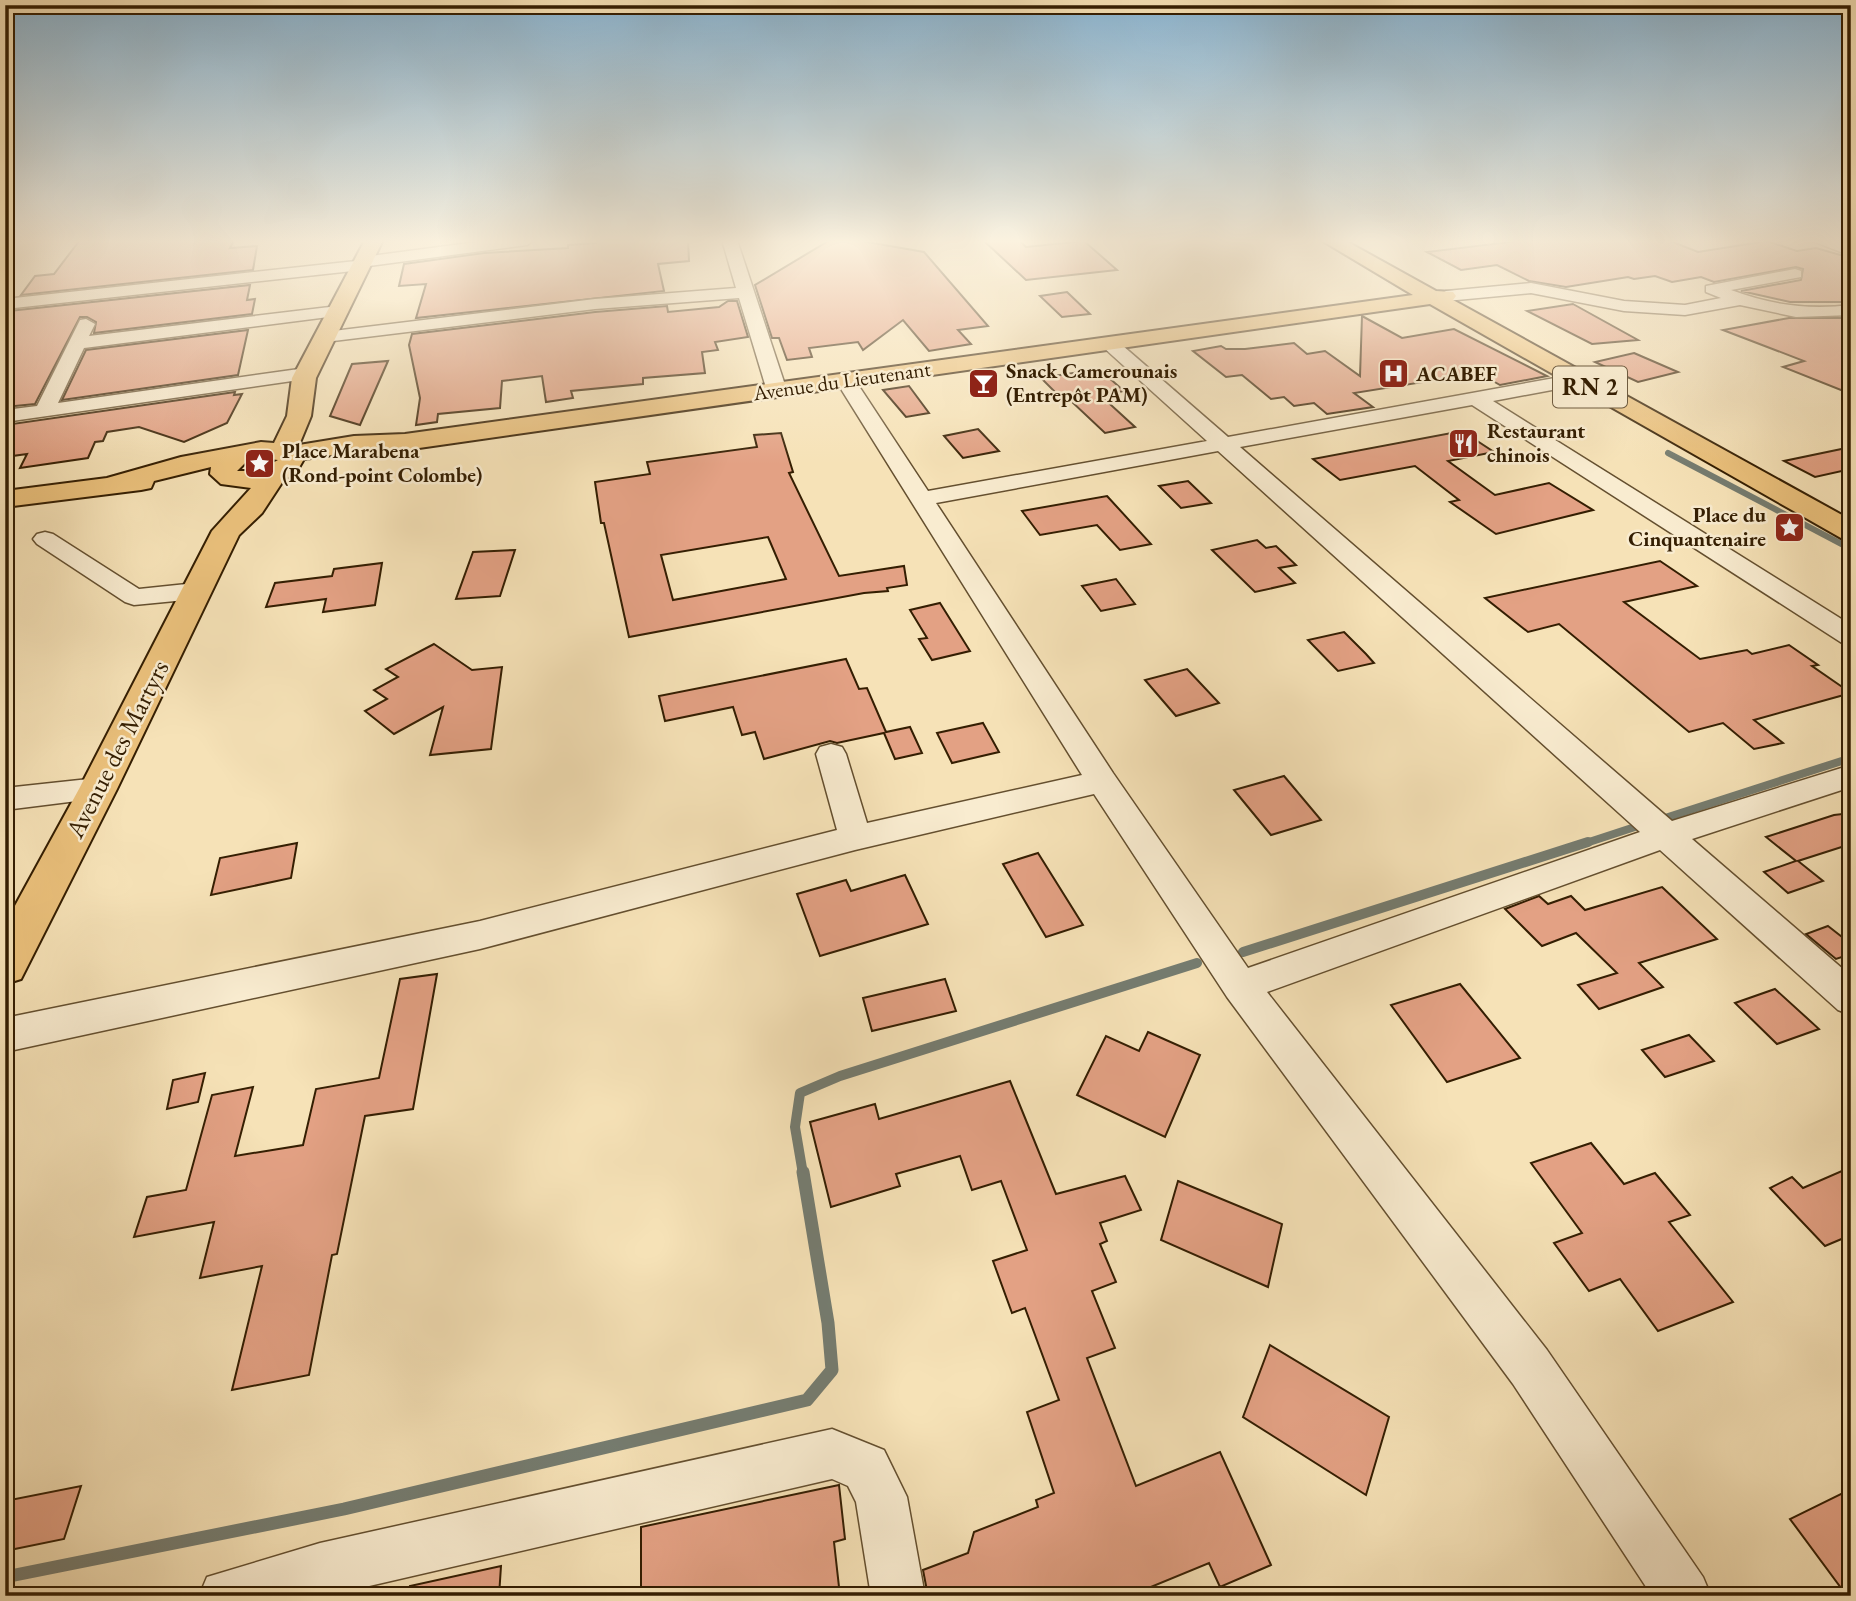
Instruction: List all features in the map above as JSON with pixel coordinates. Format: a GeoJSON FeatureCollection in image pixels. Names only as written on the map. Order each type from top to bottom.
{"type":"FeatureCollection","features":[{"type":"Feature","properties":{"kind":"main road","name":"Avenue des Martyrs"},"geometry":{"type":"LineString","coordinates":[[226,531],[220,511],[234,466],[303,381],[336,315]]}},
{"type":"Feature","properties":{"kind":"main road","name":"Avenue du Lieutenant"},"geometry":{"type":"LineString","coordinates":[[234,466],[257,479],[282,462],[405,442],[1310,315]]}},
{"type":"Feature","properties":{"kind":"main road"},"geometry":{"type":"LineString","coordinates":[[1453,315],[1467,317]]}},
{"type":"Feature","properties":{"kind":"main road","name":"RN 2"},"geometry":{"type":"LineString","coordinates":[[1464,315],[1577,380],[1838,510]]}},
{"type":"Feature","properties":{"kind":"main road","name":"RN 2"},"geometry":{"type":"LineString","coordinates":[[1472,315],[1838,510],[1851,532]]}},
{"type":"Feature","properties":{"kind":"main road","name":"Avenue des Martyrs"},"geometry":{"type":"LineString","coordinates":[[5,966],[98,789],[226,531],[252,507],[282,462],[299,416],[303,381]]}},
{"type":"Feature","properties":{"kind":"main road"},"geometry":{"type":"LineString","coordinates":[[5,499],[117,483],[178,481],[234,466]]}},
{"type":"Feature","properties":{"kind":"street"},"geometry":{"type":"LineString","coordinates":[[44,411],[90,315]]}},
{"type":"Feature","properties":{"kind":"street"},"geometry":{"type":"LineString","coordinates":[[77,343],[308,315]]}},
{"type":"Feature","properties":{"kind":"street"},"geometry":{"type":"LineString","coordinates":[[325,337],[507,315]]}},
{"type":"Feature","properties":{"kind":"street"},"geometry":{"type":"LineString","coordinates":[[754,315],[777,391]]}},
{"type":"Feature","properties":{"kind":"street"},"geometry":{"type":"LineString","coordinates":[[1110,343],[1222,446],[1851,999]]}},
{"type":"Feature","properties":{"kind":"street"},"geometry":{"type":"LineString","coordinates":[[920,499],[1479,400],[1577,380]]}},
{"type":"Feature","properties":{"kind":"street"},"geometry":{"type":"LineString","coordinates":[[5,416],[303,381]]}},
{"type":"Feature","properties":{"kind":"street"},"geometry":{"type":"LineString","coordinates":[[846,381],[1102,781],[1240,985],[1530,1367],[1684,1596]]}},
{"type":"Feature","properties":{"kind":"street"},"geometry":{"type":"LineString","coordinates":[[1479,400],[1851,637]]}},
{"type":"Feature","properties":{"kind":"street"},"geometry":{"type":"LineString","coordinates":[[45,538],[134,597],[196,591]]}},
{"type":"Feature","properties":{"kind":"street"},"geometry":{"type":"LineString","coordinates":[[831,754],[855,838]]}},
{"type":"Feature","properties":{"kind":"street"},"geometry":{"type":"LineString","coordinates":[[1240,985],[1664,835],[1851,776]]}},
{"type":"Feature","properties":{"kind":"street"},"geometry":{"type":"LineString","coordinates":[[5,1035],[480,936],[855,838],[1102,781]]}},
{"type":"Feature","properties":{"kind":"street"},"geometry":{"type":"LineString","coordinates":[[5,800],[98,789]]}},
{"type":"Feature","properties":{"kind":"street"},"geometry":{"type":"LineString","coordinates":[[226,1596],[318,1583],[832,1454],[866,1468],[881,1497],[898,1596]]}},
{"type":"Feature","properties":{"kind":"building"},"geometry":{"type":"Polygon","coordinates":[[[246,315],[94,333],[96,322],[80,317],[35,404],[5,407],[5,316],[246,315]]]}},
{"type":"Feature","properties":{"kind":"building"},"geometry":{"type":"Polygon","coordinates":[[[417,315],[446,315],[416,318],[417,315]]]}},
{"type":"Feature","properties":{"kind":"building"},"geometry":{"type":"Polygon","coordinates":[[[572,315],[741,315],[748,337],[715,342],[718,350],[702,352],[705,373],[643,378],[643,384],[571,391],[573,398],[546,402],[542,376],[502,381],[500,408],[438,414],[437,422],[416,425],[420,398],[409,345],[412,334],[572,315]]]}},
{"type":"Feature","properties":{"kind":"building"},"geometry":{"type":"Polygon","coordinates":[[[765,315],[978,315],[988,326],[958,330],[971,344],[929,351],[903,320],[863,350],[858,342],[809,348],[812,357],[787,360],[779,338],[772,338],[765,315]]]}},
{"type":"Feature","properties":{"kind":"building"},"geometry":{"type":"Polygon","coordinates":[[[1534,315],[1592,315],[1638,340],[1592,344],[1534,315]]]}},
{"type":"Feature","properties":{"kind":"building"},"geometry":{"type":"Polygon","coordinates":[[[1362,316],[1402,338],[1454,329],[1547,376],[1500,385],[1479,373],[1354,393],[1373,407],[1327,414],[1314,403],[1294,406],[1284,397],[1271,399],[1242,375],[1226,377],[1193,351],[1221,346],[1226,349],[1245,349],[1294,343],[1307,354],[1325,351],[1360,376],[1362,316]]]}},
{"type":"Feature","properties":{"kind":"building"},"geometry":{"type":"Polygon","coordinates":[[[1789,318],[1851,318],[1851,394],[1783,367],[1804,361],[1723,330],[1789,318]]]}},
{"type":"Feature","properties":{"kind":"building"},"geometry":{"type":"Polygon","coordinates":[[[248,330],[238,375],[62,400],[86,350],[248,330]]]}},
{"type":"Feature","properties":{"kind":"building"},"geometry":{"type":"Polygon","coordinates":[[[1634,353],[1678,372],[1638,382],[1595,362],[1634,353]]]}},
{"type":"Feature","properties":{"kind":"building"},"geometry":{"type":"Polygon","coordinates":[[[388,361],[360,425],[330,416],[352,364],[388,361]]]}},
{"type":"Feature","properties":{"kind":"building"},"geometry":{"type":"Polygon","coordinates":[[[1099,369],[1124,391],[1100,395],[1135,427],[1105,433],[1070,400],[1064,401],[1041,378],[1099,369]]]}},
{"type":"Feature","properties":{"kind":"building"},"geometry":{"type":"Polygon","coordinates":[[[909,386],[929,413],[906,417],[883,390],[909,386]]]}},
{"type":"Feature","properties":{"kind":"building"},"geometry":{"type":"Polygon","coordinates":[[[235,392],[234,395],[242,394],[227,423],[184,442],[139,427],[107,432],[103,441],[95,442],[88,458],[20,468],[27,454],[5,457],[5,425],[235,392]]]}},
{"type":"Feature","properties":{"kind":"building"},"geometry":{"type":"Polygon","coordinates":[[[978,429],[999,451],[963,458],[944,436],[978,429]]]}},
{"type":"Feature","properties":{"kind":"building"},"geometry":{"type":"Polygon","coordinates":[[[1462,431],[1494,452],[1448,461],[1495,495],[1549,483],[1593,510],[1496,534],[1450,502],[1459,500],[1415,466],[1340,480],[1313,459],[1462,431]]]}},
{"type":"Feature","properties":{"kind":"building"},"geometry":{"type":"Polygon","coordinates":[[[781,433],[793,472],[789,473],[839,576],[904,566],[907,585],[887,588],[888,591],[864,593],[629,637],[604,523],[601,523],[595,482],[650,474],[647,462],[757,447],[754,435],[781,433]],[[768,537],[661,555],[673,600],[786,579],[768,537]]]}},
{"type":"Feature","properties":{"kind":"building"},"geometry":{"type":"Polygon","coordinates":[[[1851,447],[1851,469],[1815,477],[1784,461],[1851,447]]]}},
{"type":"Feature","properties":{"kind":"building"},"geometry":{"type":"Polygon","coordinates":[[[1188,481],[1211,503],[1181,508],[1159,486],[1188,481]]]}},
{"type":"Feature","properties":{"kind":"building"},"geometry":{"type":"Polygon","coordinates":[[[1107,496],[1151,544],[1120,550],[1097,525],[1040,535],[1022,511],[1107,496]]]}},
{"type":"Feature","properties":{"kind":"building"},"geometry":{"type":"Polygon","coordinates":[[[1257,540],[1266,548],[1276,546],[1296,565],[1279,568],[1295,583],[1255,592],[1212,550],[1257,540]]]}},
{"type":"Feature","properties":{"kind":"building"},"geometry":{"type":"Polygon","coordinates":[[[515,550],[500,596],[456,599],[473,552],[515,550]]]}},
{"type":"Feature","properties":{"kind":"building"},"geometry":{"type":"Polygon","coordinates":[[[1660,561],[1697,586],[1624,602],[1700,659],[1747,650],[1752,654],[1789,645],[1818,665],[1812,666],[1851,693],[1754,720],[1783,743],[1754,749],[1723,723],[1689,732],[1559,624],[1528,632],[1485,598],[1660,561]]]}},
{"type":"Feature","properties":{"kind":"building"},"geometry":{"type":"Polygon","coordinates":[[[382,563],[375,605],[323,612],[326,599],[266,607],[275,583],[332,576],[334,569],[382,563]]]}},
{"type":"Feature","properties":{"kind":"building"},"geometry":{"type":"Polygon","coordinates":[[[1116,579],[1135,604],[1101,611],[1082,586],[1116,579]]]}},
{"type":"Feature","properties":{"kind":"building"},"geometry":{"type":"Polygon","coordinates":[[[940,603],[970,651],[932,660],[919,639],[927,638],[910,610],[940,603]]]}},
{"type":"Feature","properties":{"kind":"building"},"geometry":{"type":"Polygon","coordinates":[[[1344,632],[1374,663],[1338,671],[1308,640],[1344,632]]]}},
{"type":"Feature","properties":{"kind":"building"},"geometry":{"type":"Polygon","coordinates":[[[434,644],[472,670],[502,667],[491,749],[430,755],[443,707],[394,734],[365,711],[387,699],[374,690],[398,677],[386,669],[434,644]]]}},
{"type":"Feature","properties":{"kind":"building"},"geometry":{"type":"Polygon","coordinates":[[[846,659],[859,689],[867,688],[886,732],[910,727],[922,753],[895,759],[884,733],[837,743],[830,741],[764,759],[755,732],[742,735],[733,707],[665,721],[659,696],[846,659]]]}},
{"type":"Feature","properties":{"kind":"building"},"geometry":{"type":"Polygon","coordinates":[[[1187,669],[1219,703],[1176,716],[1145,680],[1187,669]]]}},
{"type":"Feature","properties":{"kind":"building"},"geometry":{"type":"Polygon","coordinates":[[[983,723],[999,752],[952,763],[937,733],[983,723]]]}},
{"type":"Feature","properties":{"kind":"building"},"geometry":{"type":"Polygon","coordinates":[[[1284,776],[1321,820],[1271,835],[1234,790],[1284,776]]]}},
{"type":"Feature","properties":{"kind":"building"},"geometry":{"type":"Polygon","coordinates":[[[1851,813],[1851,844],[1798,861],[1823,881],[1788,893],[1764,872],[1796,861],[1766,837],[1834,815],[1851,813]]]}},
{"type":"Feature","properties":{"kind":"building"},"geometry":{"type":"Polygon","coordinates":[[[297,843],[291,878],[211,895],[220,858],[297,843]]]}},
{"type":"Feature","properties":{"kind":"building"},"geometry":{"type":"Polygon","coordinates":[[[1038,853],[1083,925],[1046,937],[1003,864],[1038,853]]]}},
{"type":"Feature","properties":{"kind":"building"},"geometry":{"type":"Polygon","coordinates":[[[905,875],[928,924],[820,956],[797,894],[846,880],[851,891],[905,875]]]}},
{"type":"Feature","properties":{"kind":"building"},"geometry":{"type":"Polygon","coordinates":[[[1662,887],[1717,939],[1639,963],[1663,987],[1599,1009],[1578,985],[1617,973],[1576,933],[1542,946],[1505,909],[1539,896],[1548,904],[1571,896],[1585,910],[1662,887]]]}},
{"type":"Feature","properties":{"kind":"building"},"geometry":{"type":"Polygon","coordinates":[[[1828,926],[1851,944],[1851,954],[1836,959],[1806,934],[1828,926]]]}},
{"type":"Feature","properties":{"kind":"building"},"geometry":{"type":"Polygon","coordinates":[[[437,974],[413,1109],[365,1116],[337,1254],[332,1255],[309,1375],[232,1390],[262,1266],[200,1278],[214,1222],[134,1237],[147,1197],[186,1190],[212,1095],[253,1087],[235,1156],[303,1145],[316,1089],[379,1078],[400,979],[437,974]]]}},
{"type":"Feature","properties":{"kind":"building"},"geometry":{"type":"Polygon","coordinates":[[[945,979],[956,1011],[872,1031],[863,998],[945,979]]]}},
{"type":"Feature","properties":{"kind":"building"},"geometry":{"type":"Polygon","coordinates":[[[1460,984],[1520,1058],[1447,1082],[1391,1005],[1460,984]]]}},
{"type":"Feature","properties":{"kind":"building"},"geometry":{"type":"Polygon","coordinates":[[[1775,989],[1819,1029],[1777,1044],[1735,1003],[1775,989]]]}},
{"type":"Feature","properties":{"kind":"building"},"geometry":{"type":"Polygon","coordinates":[[[1148,1032],[1200,1055],[1165,1137],[1077,1095],[1106,1036],[1139,1051],[1148,1032]]]}},
{"type":"Feature","properties":{"kind":"building"},"geometry":{"type":"Polygon","coordinates":[[[1689,1035],[1714,1061],[1665,1077],[1642,1050],[1689,1035]]]}},
{"type":"Feature","properties":{"kind":"building"},"geometry":{"type":"Polygon","coordinates":[[[205,1073],[198,1102],[167,1109],[173,1080],[205,1073]]]}},
{"type":"Feature","properties":{"kind":"building"},"geometry":{"type":"Polygon","coordinates":[[[1010,1081],[1056,1194],[1125,1176],[1141,1210],[1100,1223],[1107,1241],[1100,1244],[1116,1282],[1092,1291],[1115,1348],[1087,1358],[1136,1486],[1220,1452],[1271,1565],[1220,1587],[1209,1563],[1129,1596],[928,1596],[923,1570],[968,1553],[974,1532],[1038,1507],[1036,1500],[1054,1493],[1027,1412],[1059,1400],[1025,1308],[1012,1313],[993,1261],[1027,1250],[1001,1181],[972,1190],[960,1156],[896,1174],[900,1186],[831,1207],[810,1122],[875,1104],[879,1119],[1010,1081]]]}},
{"type":"Feature","properties":{"kind":"building"},"geometry":{"type":"Polygon","coordinates":[[[1591,1143],[1624,1184],[1655,1173],[1690,1215],[1669,1222],[1733,1302],[1658,1331],[1620,1279],[1589,1291],[1554,1243],[1582,1233],[1531,1163],[1591,1143]]]}},
{"type":"Feature","properties":{"kind":"building"},"geometry":{"type":"Polygon","coordinates":[[[1851,1167],[1851,1235],[1825,1246],[1770,1188],[1792,1177],[1803,1188],[1851,1167]]]}},
{"type":"Feature","properties":{"kind":"building"},"geometry":{"type":"Polygon","coordinates":[[[1178,1181],[1282,1224],[1268,1287],[1161,1240],[1178,1181]]]}},
{"type":"Feature","properties":{"kind":"building"},"geometry":{"type":"Polygon","coordinates":[[[1270,1345],[1389,1417],[1366,1495],[1243,1417],[1270,1345]]]}},
{"type":"Feature","properties":{"kind":"building"},"geometry":{"type":"Polygon","coordinates":[[[839,1485],[845,1539],[834,1542],[840,1596],[641,1596],[641,1527],[839,1485]]]}},
{"type":"Feature","properties":{"kind":"building"},"geometry":{"type":"Polygon","coordinates":[[[81,1486],[64,1539],[5,1551],[5,1501],[81,1486]]]}},
{"type":"Feature","properties":{"kind":"building"},"geometry":{"type":"Polygon","coordinates":[[[1851,1489],[1851,1596],[1847,1596],[1790,1519],[1851,1489]]]}},
{"type":"Feature","properties":{"kind":"building"},"geometry":{"type":"Polygon","coordinates":[[[501,1566],[499,1596],[411,1596],[410,1586],[501,1566]]]}},
{"type":"Feature","properties":{"kind":"waterway"},"geometry":{"type":"LineString","coordinates":[[1668,453],[1851,549]]}},
{"type":"Feature","properties":{"kind":"waterway"},"geometry":{"type":"LineString","coordinates":[[1659,820],[1851,758]]}},
{"type":"Feature","properties":{"kind":"waterway"},"geometry":{"type":"LineString","coordinates":[[1583,844],[1641,825]]}},
{"type":"Feature","properties":{"kind":"waterway"},"geometry":{"type":"LineString","coordinates":[[1243,952],[1588,842]]}},
{"type":"Feature","properties":{"kind":"waterway"},"geometry":{"type":"LineString","coordinates":[[803,1174],[795,1127],[800,1093],[840,1076],[1197,963]]}},
{"type":"Feature","properties":{"kind":"waterway"},"geometry":{"type":"LineString","coordinates":[[5,1577],[344,1509],[807,1400],[832,1370],[828,1323],[803,1172]]}},
{"type":"Feature","properties":{"kind":"place","name":"ACABEF"},"geometry":{"type":"Point","coordinates":[1393,374]}},
{"type":"Feature","properties":{"kind":"place","name":"Snack Camerounais (Entrepôt PAM)"},"geometry":{"type":"Point","coordinates":[983,383]}},
{"type":"Feature","properties":{"kind":"place","name":"Restaurant chinois"},"geometry":{"type":"Point","coordinates":[1464,443]}},
{"type":"Feature","properties":{"kind":"place","name":"Place Marabena (Rond-point Colombe)"},"geometry":{"type":"Point","coordinates":[259,463]}},
{"type":"Feature","properties":{"kind":"place","name":"Place du Cinquantenaire"},"geometry":{"type":"Point","coordinates":[1789,527]}}]}
